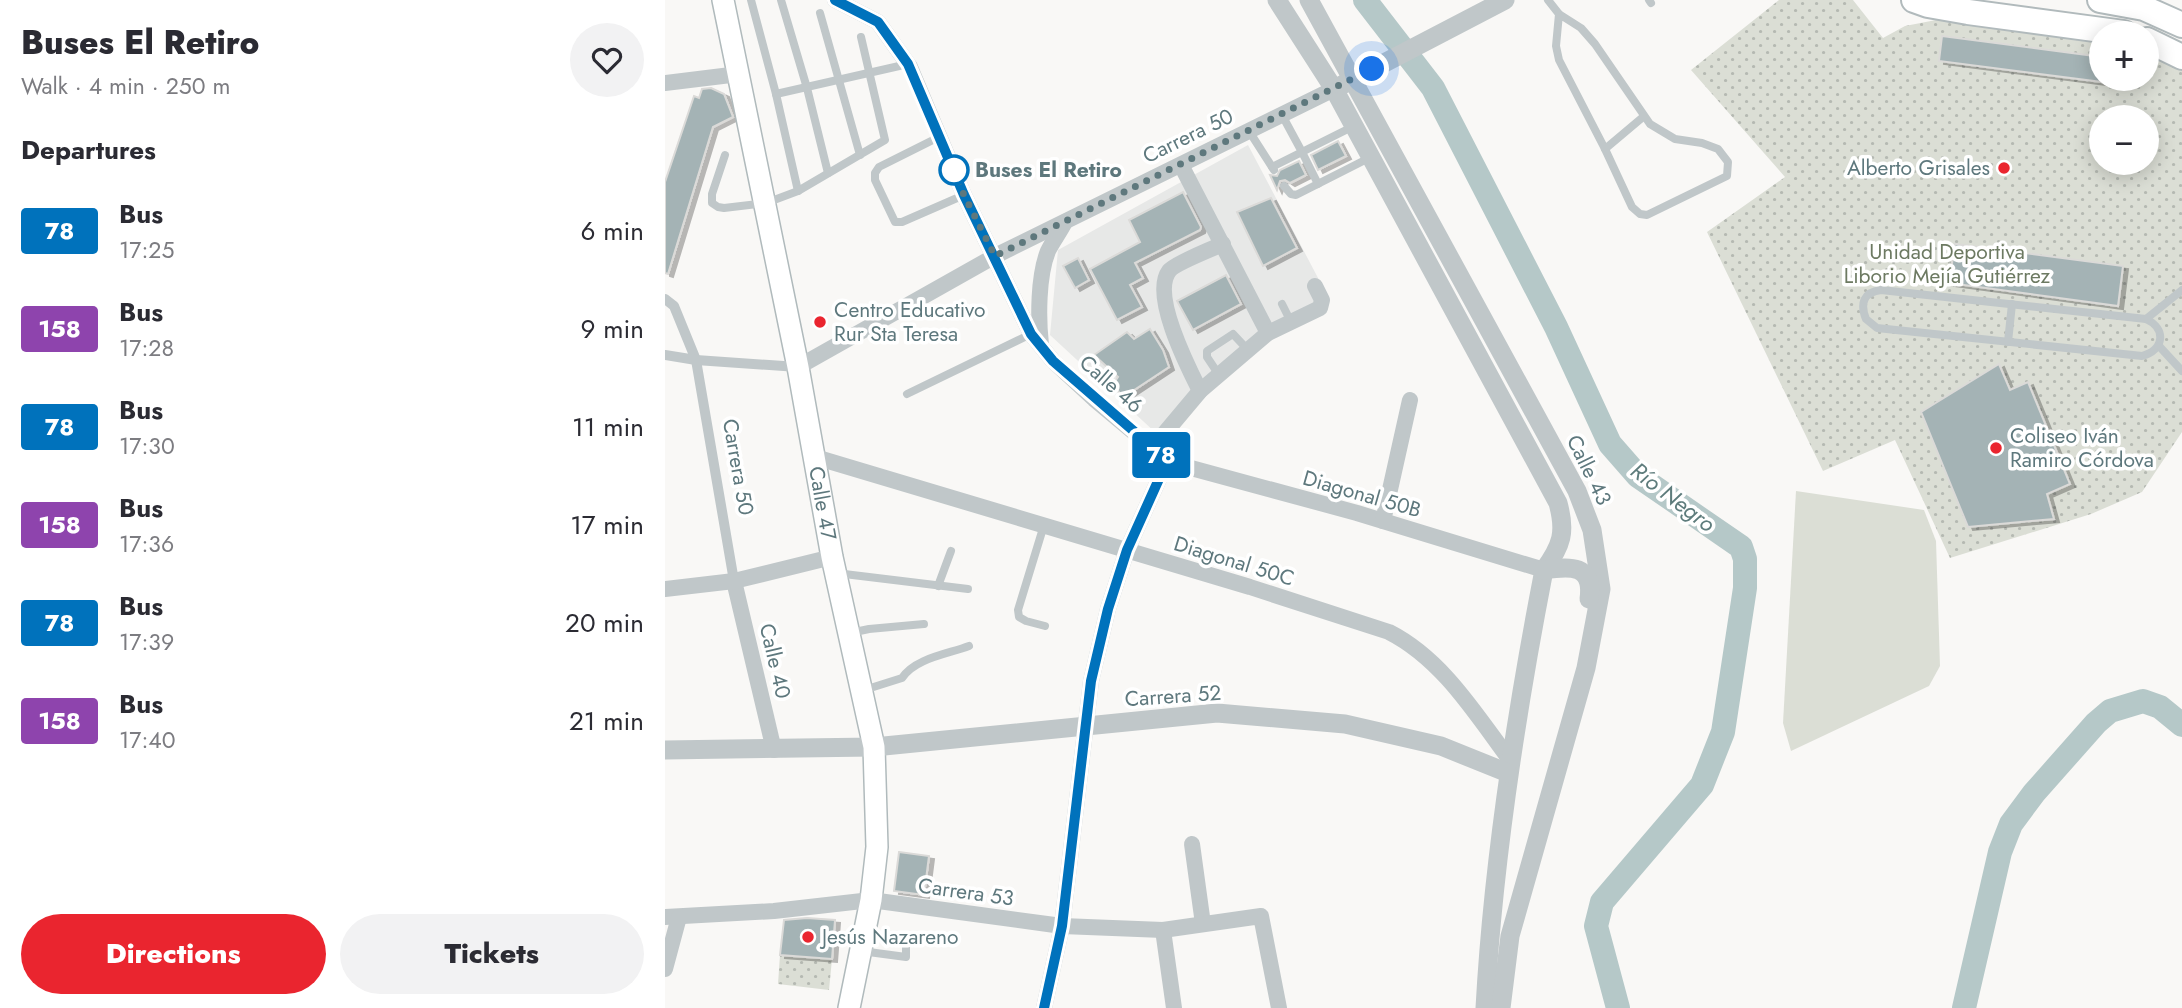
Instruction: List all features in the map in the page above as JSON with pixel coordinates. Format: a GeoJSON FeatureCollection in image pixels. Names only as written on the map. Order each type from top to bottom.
{"type":"FeatureCollection","features":[{"type":"Feature","properties":{"kind":"main road","name":"Calle 47"},"geometry":{"type":"LineString","coordinates":[[723,0],[766,203],[834,565],[874,747],[877,847],[871,900],[849,1008]]}},
{"type":"Feature","properties":{"kind":"main road"},"geometry":{"type":"LineString","coordinates":[[1914,0],[1968,12],[2089,28]]}},
{"type":"Feature","properties":{"kind":"main road"},"geometry":{"type":"LineString","coordinates":[[2100,0],[2144,9],[2182,25]]}},
{"type":"Feature","properties":{"kind":"main road"},"geometry":{"type":"LineString","coordinates":[[2159,46],[2182,57]]}},
{"type":"Feature","properties":{"kind":"street","name":"Calle 46"},"geometry":{"type":"LineString","coordinates":[[835,0],[878,22],[908,64],[964,195],[1036,341],[1094,399],[1168,459]]}},
{"type":"Feature","properties":{"kind":"street","name":"Calle 43"},"geometry":{"type":"LineString","coordinates":[[1277,0],[1334,89],[1558,502],[1563,521],[1558,550],[1544,570],[1509,767],[1489,934],[1485,1008]]}},
{"type":"Feature","properties":{"kind":"street","name":"Calle 43"},"geometry":{"type":"LineString","coordinates":[[1309,0],[1577,491],[1593,530],[1601,589],[1567,738],[1510,936],[1501,1008]]}},
{"type":"Feature","properties":{"kind":"street"},"geometry":{"type":"LineString","coordinates":[[1442,31],[1462,11],[1466,0]]}},
{"type":"Feature","properties":{"kind":"street","name":"Carrera 50"},"geometry":{"type":"LineString","coordinates":[[798,367],[995,256],[1334,89],[1505,0]]}},
{"type":"Feature","properties":{"kind":"street"},"geometry":{"type":"LineString","coordinates":[[665,83],[739,74]]}},
{"type":"Feature","properties":{"kind":"street"},"geometry":{"type":"LineString","coordinates":[[1181,165],[1268,333]]}},
{"type":"Feature","properties":{"kind":"street"},"geometry":{"type":"LineString","coordinates":[[1036,341],[1048,252],[1066,222]]}},
{"type":"Feature","properties":{"kind":"street"},"geometry":{"type":"LineString","coordinates":[[1199,391],[1171,329],[1163,281],[1170,269],[1223,244]]}},
{"type":"Feature","properties":{"kind":"street"},"geometry":{"type":"LineString","coordinates":[[1153,447],[1199,391],[1268,333],[1320,307],[1322,300],[1315,286]]}},
{"type":"Feature","properties":{"kind":"street"},"geometry":{"type":"LineString","coordinates":[[665,299],[674,306],[696,360]]}},
{"type":"Feature","properties":{"kind":"street"},"geometry":{"type":"LineString","coordinates":[[665,355],[696,360],[798,367]]}},
{"type":"Feature","properties":{"kind":"street","name":"Carrera 50"},"geometry":{"type":"LineString","coordinates":[[696,360],[734,581]]}},
{"type":"Feature","properties":{"kind":"street"},"geometry":{"type":"LineString","coordinates":[[1383,521],[1411,400]]}},
{"type":"Feature","properties":{"kind":"street","name":"Diagonal 50C"},"geometry":{"type":"LineString","coordinates":[[814,457],[1372,626],[1408,642],[1447,678],[1509,767]]}},
{"type":"Feature","properties":{"kind":"street"},"geometry":{"type":"LineString","coordinates":[[1044,1008],[1062,926],[1094,669],[1108,609],[1127,550],[1168,459]]}},
{"type":"Feature","properties":{"kind":"street","name":"Diagonal 50B"},"geometry":{"type":"LineString","coordinates":[[1168,459],[1544,570]]}},
{"type":"Feature","properties":{"kind":"street"},"geometry":{"type":"LineString","coordinates":[[665,589],[834,565]]}},
{"type":"Feature","properties":{"kind":"street"},"geometry":{"type":"LineString","coordinates":[[1544,570],[1573,567],[1582,571],[1587,577],[1590,592],[1564,719],[1567,738]]}},
{"type":"Feature","properties":{"kind":"street","name":"Calle 40"},"geometry":{"type":"LineString","coordinates":[[734,581],[774,750]]}},
{"type":"Feature","properties":{"kind":"street","name":"Carrera 52"},"geometry":{"type":"LineString","coordinates":[[665,750],[874,747],[1217,713],[1345,724],[1441,746],[1509,767]]}},
{"type":"Feature","properties":{"kind":"street"},"geometry":{"type":"LineString","coordinates":[[1506,797],[1510,808],[1507,860],[1510,864],[1515,864],[1533,855]]}},
{"type":"Feature","properties":{"kind":"street"},"geometry":{"type":"LineString","coordinates":[[1192,844],[1203,924]]}},
{"type":"Feature","properties":{"kind":"street","name":"Carrera 53"},"geometry":{"type":"LineString","coordinates":[[672,917],[774,911],[871,900],[1062,926],[1163,930],[1261,916],[1279,1008]]}},
{"type":"Feature","properties":{"kind":"street"},"geometry":{"type":"LineString","coordinates":[[665,969],[672,917]]}},
{"type":"Feature","properties":{"kind":"street"},"geometry":{"type":"LineString","coordinates":[[1163,930],[1174,1008]]}},
{"type":"Feature","properties":{"kind":"lane"},"geometry":{"type":"LineString","coordinates":[[751,0],[798,191]]}},
{"type":"Feature","properties":{"kind":"lane"},"geometry":{"type":"LineString","coordinates":[[781,0],[828,173]]}},
{"type":"Feature","properties":{"kind":"lane"},"geometry":{"type":"LineString","coordinates":[[1548,0],[1559,14],[1581,28],[1595,44],[1650,124],[1675,139],[1702,143],[1718,149],[1728,162],[1727,176],[1647,215],[1640,214],[1632,206],[1559,60],[1556,46],[1559,14]]}},
{"type":"Feature","properties":{"kind":"lane"},"geometry":{"type":"LineString","coordinates":[[820,13],[860,155]]}},
{"type":"Feature","properties":{"kind":"lane"},"geometry":{"type":"LineString","coordinates":[[725,155],[712,194],[712,202],[724,208],[766,203],[798,191],[885,141],[861,37]]}},
{"type":"Feature","properties":{"kind":"lane"},"geometry":{"type":"LineString","coordinates":[[776,94],[908,64]]}},
{"type":"Feature","properties":{"kind":"lane"},"geometry":{"type":"LineString","coordinates":[[1282,115],[1318,184]]}},
{"type":"Feature","properties":{"kind":"lane"},"geometry":{"type":"LineString","coordinates":[[1605,149],[1643,117]]}},
{"type":"Feature","properties":{"kind":"lane"},"geometry":{"type":"LineString","coordinates":[[1249,131],[1273,169],[1354,126]]}},
{"type":"Feature","properties":{"kind":"lane"},"geometry":{"type":"LineString","coordinates":[[939,137],[879,167],[875,180],[895,222],[902,222],[964,195]]}},
{"type":"Feature","properties":{"kind":"lane"},"geometry":{"type":"LineString","coordinates":[[1284,186],[1291,194],[1296,195],[1371,157]]}},
{"type":"Feature","properties":{"kind":"lane"},"geometry":{"type":"LineString","coordinates":[[1881,290],[2012,304],[2146,319],[2159,330],[2159,346],[2155,352],[2143,356],[1877,328],[1866,319],[1863,305],[1870,292],[1881,290]]}},
{"type":"Feature","properties":{"kind":"lane"},"geometry":{"type":"LineString","coordinates":[[2146,319],[2182,290]]}},
{"type":"Feature","properties":{"kind":"lane"},"geometry":{"type":"LineString","coordinates":[[1282,304],[1291,322]]}},
{"type":"Feature","properties":{"kind":"lane"},"geometry":{"type":"LineString","coordinates":[[2008,342],[2012,304]]}},
{"type":"Feature","properties":{"kind":"lane"},"geometry":{"type":"LineString","coordinates":[[1219,375],[1207,357],[1207,352],[1233,334],[1248,350]]}},
{"type":"Feature","properties":{"kind":"lane"},"geometry":{"type":"LineString","coordinates":[[907,394],[1036,341]]}},
{"type":"Feature","properties":{"kind":"lane"},"geometry":{"type":"LineString","coordinates":[[2159,346],[2182,371]]}},
{"type":"Feature","properties":{"kind":"lane"},"geometry":{"type":"LineString","coordinates":[[1044,525],[1018,610],[1019,617],[1045,626]]}},
{"type":"Feature","properties":{"kind":"lane"},"geometry":{"type":"LineString","coordinates":[[938,586],[951,551]]}},
{"type":"Feature","properties":{"kind":"lane"},"geometry":{"type":"LineString","coordinates":[[834,565],[938,586],[968,589]]}},
{"type":"Feature","properties":{"kind":"lane"},"geometry":{"type":"LineString","coordinates":[[850,633],[924,624]]}},
{"type":"Feature","properties":{"kind":"lane"},"geometry":{"type":"LineString","coordinates":[[863,690],[902,678],[921,661],[969,646]]}},
{"type":"Feature","properties":{"kind":"lane"},"geometry":{"type":"LineString","coordinates":[[861,951],[906,957],[906,946]]}},
{"type":"Feature","properties":{"kind":"shaded area"},"geometry":{"type":"Polygon","coordinates":[[[1248,145],[1327,295],[1193,394],[1157,434],[1050,335],[1058,250],[1248,145]]]}},
{"type":"Feature","properties":{"kind":"green space","name":"Unidad Deportiva Liborio Mejía Gutiérrez"},"geometry":{"type":"Polygon","coordinates":[[[1779,0],[1853,0],[1883,38],[1905,26],[1936,20],[2089,40],[2089,91],[2159,91],[2159,59],[2182,71],[2182,432],[2142,492],[2091,514],[1950,558],[1895,440],[1823,471],[1707,232],[1785,177],[1691,70],[1779,0]]]}},
{"type":"Feature","properties":{"kind":"green space"},"geometry":{"type":"Polygon","coordinates":[[[1796,491],[1924,510],[1936,541],[1940,666],[1929,686],[1791,751],[1783,723],[1796,491]]]}},
{"type":"Feature","properties":{"kind":"green space"},"geometry":{"type":"Polygon","coordinates":[[[780,955],[832,959],[829,990],[778,984],[780,955]]]}},
{"type":"Feature","properties":{"kind":"building"},"geometry":{"type":"Polygon","coordinates":[[[1942,36],[2089,55],[2089,80],[1939,61],[1942,36]]]}},
{"type":"Feature","properties":{"kind":"building"},"geometry":{"type":"Polygon","coordinates":[[[711,88],[724,94],[733,117],[713,127],[668,274],[665,273],[665,182],[694,96],[699,98],[702,89],[711,88]]]}},
{"type":"Feature","properties":{"kind":"building"},"geometry":{"type":"Polygon","coordinates":[[[1338,141],[1346,156],[1318,170],[1311,155],[1338,141]]]}},
{"type":"Feature","properties":{"kind":"building"},"geometry":{"type":"Polygon","coordinates":[[[1299,161],[1306,175],[1290,183],[1280,181],[1277,190],[1270,175],[1277,176],[1280,170],[1299,161]]]}},
{"type":"Feature","properties":{"kind":"building"},"geometry":{"type":"Polygon","coordinates":[[[1183,192],[1201,227],[1200,230],[1135,263],[1143,278],[1130,285],[1142,307],[1117,320],[1090,269],[1140,242],[1129,220],[1183,192]]]}},
{"type":"Feature","properties":{"kind":"building"},"geometry":{"type":"Polygon","coordinates":[[[1271,198],[1297,248],[1263,266],[1237,212],[1271,198]]]}},
{"type":"Feature","properties":{"kind":"building"},"geometry":{"type":"Polygon","coordinates":[[[1955,244],[2123,266],[2118,306],[1949,283],[1955,244]]]}},
{"type":"Feature","properties":{"kind":"building"},"geometry":{"type":"Polygon","coordinates":[[[1078,258],[1089,280],[1075,288],[1063,266],[1078,258]]]}},
{"type":"Feature","properties":{"kind":"building"},"geometry":{"type":"Polygon","coordinates":[[[1226,275],[1241,304],[1193,330],[1177,301],[1226,275]]]}},
{"type":"Feature","properties":{"kind":"building"},"geometry":{"type":"Polygon","coordinates":[[[1150,329],[1163,350],[1169,367],[1122,398],[1114,383],[1118,377],[1094,355],[1127,332],[1134,339],[1150,329]]]}},
{"type":"Feature","properties":{"kind":"building","name":"Coliseo Iván Ramiro Córdova"},"geometry":{"type":"Polygon","coordinates":[[[1999,364],[2010,390],[2028,382],[2070,484],[2047,494],[2054,519],[1968,527],[1921,412],[1999,364]]]}},
{"type":"Feature","properties":{"kind":"building"},"geometry":{"type":"Polygon","coordinates":[[[899,852],[929,856],[924,895],[894,891],[899,852]]]}},
{"type":"Feature","properties":{"kind":"building","name":"Jesús Nazareno"},"geometry":{"type":"Polygon","coordinates":[[[784,920],[835,920],[832,959],[780,955],[784,920]]]}},
{"type":"Feature","properties":{"kind":"waterway","name":"Río Negro"},"geometry":{"type":"LineString","coordinates":[[1365,0],[1433,88],[1556,327],[1610,444],[1638,476],[1741,547],[1745,559],[1745,588],[1723,732],[1702,785],[1602,902],[1596,926],[1618,1008]]}},
{"type":"Feature","properties":{"kind":"waterway","name":"Río Negro"},"geometry":{"type":"LineString","coordinates":[[1964,1008],[2000,852],[2011,824],[2034,793],[2096,723],[2110,711],[2143,701],[2160,707],[2182,725]]}},
{"type":"Feature","properties":{"kind":"bus line","name":"78"},"geometry":{"type":"LineString","coordinates":[[835,0],[878,22],[908,64],[964,195],[1031,334],[1053,361],[1094,399],[1168,459],[1127,550],[1108,609],[1091,681],[1062,926],[1044,1008]]}},
{"type":"Feature","properties":{"kind":"place","name":"Alberto Grisales"},"geometry":{"type":"Point","coordinates":[2004,168]}},
{"type":"Feature","properties":{"kind":"place","name":"Buses El Retiro"},"geometry":{"type":"Point","coordinates":[954,170]}},
{"type":"Feature","properties":{"kind":"place","name":"Centro Educativo Rur Sta Teresa"},"geometry":{"type":"Point","coordinates":[820,322]}},
{"type":"Feature","properties":{"kind":"place","name":"Coliseo Iván Ramiro Córdova"},"geometry":{"type":"Point","coordinates":[1996,448]}},
{"type":"Feature","properties":{"kind":"place","name":"Jesús Nazareno"},"geometry":{"type":"Point","coordinates":[808,937]}},
{"type":"Feature","properties":{"kind":"route"},"geometry":{"type":"LineString","coordinates":[[954,170],[995,256],[1372,69]]}}]}
